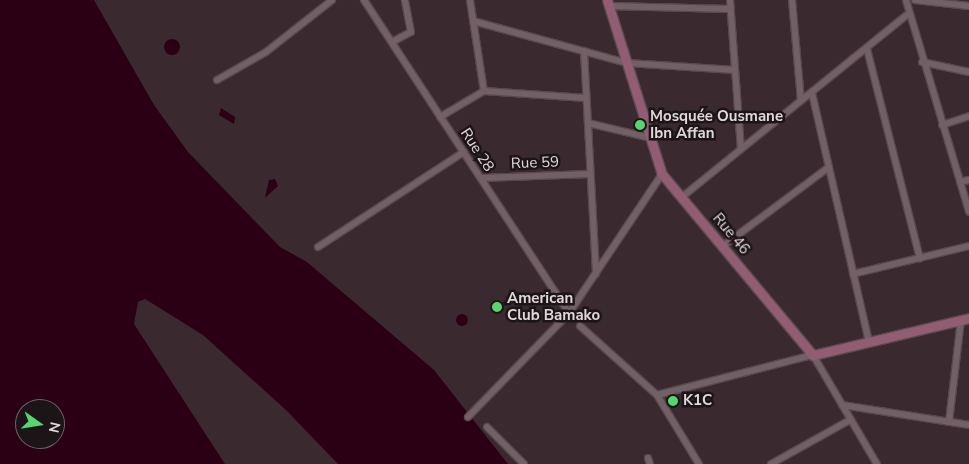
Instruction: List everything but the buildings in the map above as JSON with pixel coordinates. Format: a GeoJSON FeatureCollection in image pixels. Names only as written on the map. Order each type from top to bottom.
{"type":"FeatureCollection","features":[{"type":"Feature","properties":{"kind":"street"},"geometry":{"type":"LineString","coordinates":[[217,80],[266,52],[332,0]]}},
{"type":"Feature","properties":{"kind":"street","name":"Rue 28"},"geometry":{"type":"LineString","coordinates":[[364,0],[569,313]]}},
{"type":"Feature","properties":{"kind":"street"},"geometry":{"type":"LineString","coordinates":[[392,42],[411,32],[405,0]]}},
{"type":"Feature","properties":{"kind":"street"},"geometry":{"type":"LineString","coordinates":[[470,0],[484,91]]}},
{"type":"Feature","properties":{"kind":"street"},"geometry":{"type":"LineString","coordinates":[[730,0],[741,149]]}},
{"type":"Feature","properties":{"kind":"street"},"geometry":{"type":"LineString","coordinates":[[792,0],[802,101]]}},
{"type":"Feature","properties":{"kind":"street"},"geometry":{"type":"LineString","coordinates":[[906,0],[907,16],[969,212]]}},
{"type":"Feature","properties":{"kind":"street"},"geometry":{"type":"LineString","coordinates":[[915,0],[969,6]]}},
{"type":"Feature","properties":{"kind":"street"},"geometry":{"type":"LineString","coordinates":[[608,3],[730,9]]}},
{"type":"Feature","properties":{"kind":"street","name":"Rue 46"},"geometry":{"type":"LineString","coordinates":[[608,3],[662,174],[813,355],[877,464]]}},
{"type":"Feature","properties":{"kind":"street"},"geometry":{"type":"LineString","coordinates":[[682,198],[907,16]]}},
{"type":"Feature","properties":{"kind":"street"},"geometry":{"type":"LineString","coordinates":[[473,21],[627,63],[735,70]]}},
{"type":"Feature","properties":{"kind":"street"},"geometry":{"type":"LineString","coordinates":[[866,49],[920,258]]}},
{"type":"Feature","properties":{"kind":"street"},"geometry":{"type":"LineString","coordinates":[[584,51],[596,274]]}},
{"type":"Feature","properties":{"kind":"street"},"geometry":{"type":"LineString","coordinates":[[922,62],[969,72]]}},
{"type":"Feature","properties":{"kind":"street"},"geometry":{"type":"LineString","coordinates":[[440,116],[484,91],[586,98]]}},
{"type":"Feature","properties":{"kind":"street"},"geometry":{"type":"LineString","coordinates":[[812,93],[869,342]]}},
{"type":"Feature","properties":{"kind":"street"},"geometry":{"type":"LineString","coordinates":[[942,125],[969,116]]}},
{"type":"Feature","properties":{"kind":"street"},"geometry":{"type":"LineString","coordinates":[[588,123],[651,138]]}},
{"type":"Feature","properties":{"kind":"street"},"geometry":{"type":"LineString","coordinates":[[318,247],[464,152]]}},
{"type":"Feature","properties":{"kind":"street"},"geometry":{"type":"LineString","coordinates":[[723,246],[829,167]]}},
{"type":"Feature","properties":{"kind":"street","name":"Rue 59"},"geometry":{"type":"LineString","coordinates":[[481,178],[590,174]]}},
{"type":"Feature","properties":{"kind":"street"},"geometry":{"type":"LineString","coordinates":[[468,417],[569,313],[662,174]]}},
{"type":"Feature","properties":{"kind":"street"},"geometry":{"type":"LineString","coordinates":[[960,182],[969,180]]}},
{"type":"Feature","properties":{"kind":"street"},"geometry":{"type":"LineString","coordinates":[[854,274],[969,246]]}},
{"type":"Feature","properties":{"kind":"street"},"geometry":{"type":"LineString","coordinates":[[657,395],[965,319],[949,422]]}},
{"type":"Feature","properties":{"kind":"street"},"geometry":{"type":"LineString","coordinates":[[580,326],[657,395],[699,464]]}},
{"type":"Feature","properties":{"kind":"street"},"geometry":{"type":"LineString","coordinates":[[842,405],[969,425]]}},
{"type":"Feature","properties":{"kind":"street"},"geometry":{"type":"LineString","coordinates":[[772,464],[850,420]]}},
{"type":"Feature","properties":{"kind":"street"},"geometry":{"type":"LineString","coordinates":[[487,427],[524,464]]}},
{"type":"Feature","properties":{"kind":"shaded area"},"geometry":{"type":"Polygon","coordinates":[[[0,0],[94,0],[154,105],[188,152],[280,247],[307,262],[434,370],[508,464],[338,464],[286,410],[203,335],[145,299],[138,302],[134,324],[225,464],[0,464],[0,0]]]}},
{"type":"Feature","properties":{"kind":"shaded area"},"geometry":{"type":"Polygon","coordinates":[[[172,39],[180,47],[172,55],[164,47],[172,39]]]}},
{"type":"Feature","properties":{"kind":"shaded area"},"geometry":{"type":"Polygon","coordinates":[[[221,108],[235,117],[234,124],[219,115],[221,108]]]}},
{"type":"Feature","properties":{"kind":"shaded area"},"geometry":{"type":"Polygon","coordinates":[[[275,179],[278,186],[265,198],[269,180],[275,179]]]}},
{"type":"Feature","properties":{"kind":"shaded area"},"geometry":{"type":"Polygon","coordinates":[[[464,314],[467,315],[467,325],[460,326],[457,325],[456,318],[457,315],[464,314]]]}},
{"type":"Feature","properties":{"kind":"place","name":"Mosquée Ousmane Ibn Affan"},"geometry":{"type":"Point","coordinates":[640,125]}},
{"type":"Feature","properties":{"kind":"place","name":"American Club Bamako"},"geometry":{"type":"Point","coordinates":[497,307]}},
{"type":"Feature","properties":{"kind":"place","name":"K1C"},"geometry":{"type":"Point","coordinates":[673,401]}}]}
